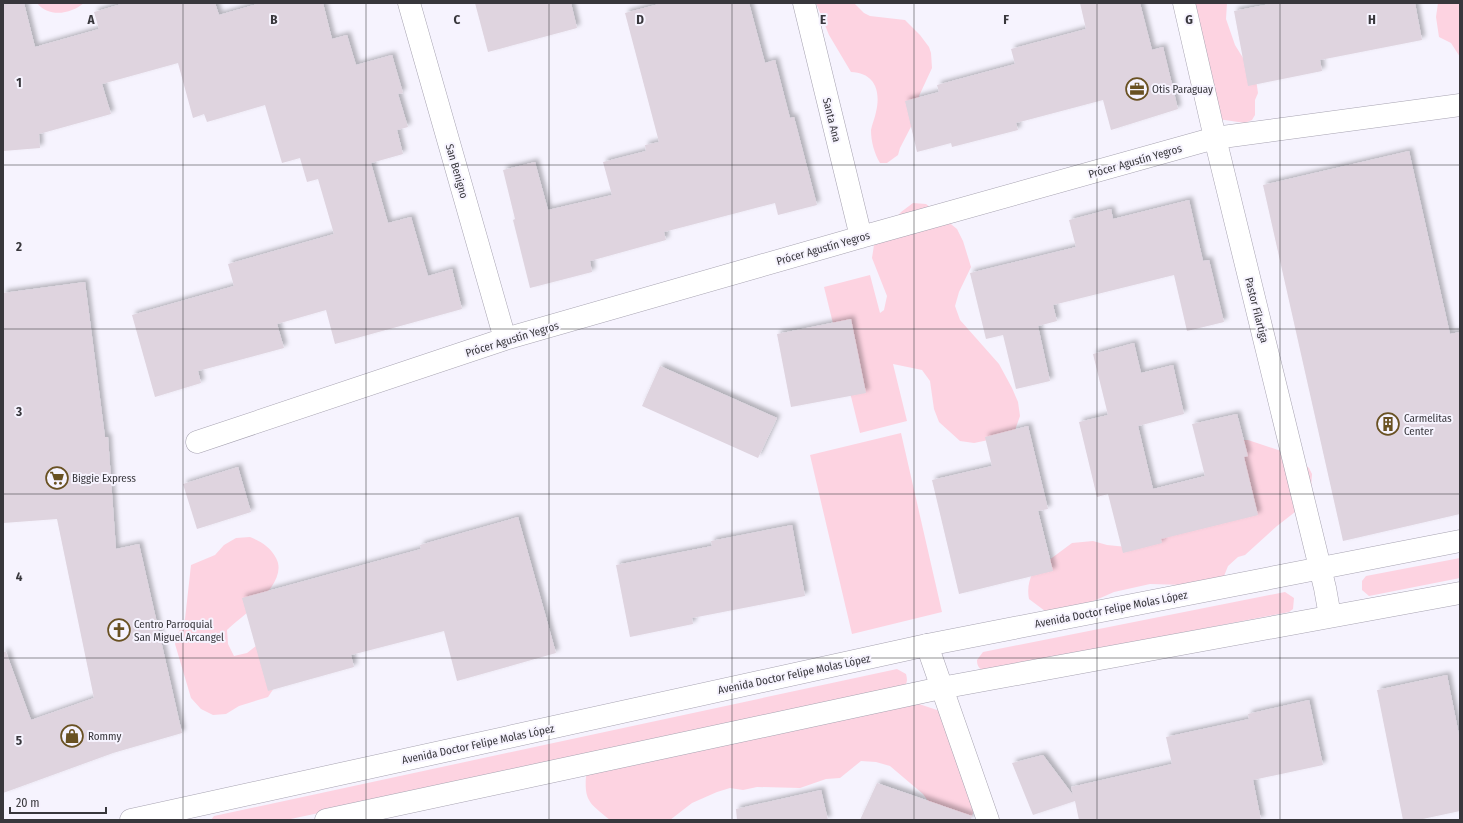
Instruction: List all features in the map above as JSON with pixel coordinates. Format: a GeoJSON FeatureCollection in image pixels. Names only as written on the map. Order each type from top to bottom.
{"type":"FeatureCollection","features":[{"type":"Feature","properties":{"kind":"street","name":"San Benigno"},"geometry":{"type":"LineString","coordinates":[[409,3],[505,340]]}},
{"type":"Feature","properties":{"kind":"street","name":"Santa Ana"},"geometry":{"type":"LineString","coordinates":[[804,3],[861,237]]}},
{"type":"Feature","properties":{"kind":"street","name":"Pastor Filartiga"},"geometry":{"type":"LineString","coordinates":[[1184,3],[1215,138],[1320,568],[1330,616]]}},
{"type":"Feature","properties":{"kind":"street","name":"Prócer Agustín Yegros"},"geometry":{"type":"LineString","coordinates":[[197,442],[505,340],[861,237],[1215,138],[1460,105]]}},
{"type":"Feature","properties":{"kind":"street","name":"Avenida Doctor Felipe Molas López"},"geometry":{"type":"LineString","coordinates":[[131,820],[168,817],[927,645],[1460,541]]}},
{"type":"Feature","properties":{"kind":"street"},"geometry":{"type":"LineString","coordinates":[[326,820],[941,688],[1460,593]]}},
{"type":"Feature","properties":{"kind":"street"},"geometry":{"type":"LineString","coordinates":[[927,645],[988,820]]}},
{"type":"Feature","properties":{"kind":"shaded area"},"geometry":{"type":"Polygon","coordinates":[[[37,3],[84,3],[73,10],[60,13],[48,11],[37,3]]]}},
{"type":"Feature","properties":{"kind":"shaded area"},"geometry":{"type":"Polygon","coordinates":[[[816,3],[854,3],[864,13],[870,16],[905,20],[920,35],[929,47],[932,68],[919,96],[916,117],[898,155],[887,163],[880,163],[872,138],[871,130],[876,114],[878,97],[877,90],[871,80],[866,76],[851,72],[829,35],[816,3]]]}},
{"type":"Feature","properties":{"kind":"shaded area"},"geometry":{"type":"Polygon","coordinates":[[[1189,3],[1227,3],[1226,19],[1235,45],[1256,79],[1258,93],[1255,100],[1255,115],[1252,120],[1245,123],[1218,119],[1194,94],[1190,81],[1189,3]]]}},
{"type":"Feature","properties":{"kind":"shaded area"},"geometry":{"type":"Polygon","coordinates":[[[1438,3],[1460,3],[1460,57],[1451,43],[1439,37],[1436,17],[1438,3]]]}},
{"type":"Feature","properties":{"kind":"shaded area"},"geometry":{"type":"Polygon","coordinates":[[[913,203],[926,204],[957,229],[963,241],[971,267],[959,292],[955,306],[960,320],[999,364],[1018,402],[1020,416],[1015,430],[1003,437],[974,443],[960,441],[939,422],[934,409],[930,381],[922,370],[893,364],[907,421],[860,433],[824,287],[870,275],[880,313],[884,310],[887,296],[872,258],[874,245],[901,212],[913,203]]]}},
{"type":"Feature","properties":{"kind":"shaded area"},"geometry":{"type":"Polygon","coordinates":[[[901,433],[942,612],[852,634],[810,455],[901,433]]]}},
{"type":"Feature","properties":{"kind":"shaded area"},"geometry":{"type":"Polygon","coordinates":[[[1241,440],[1248,440],[1293,455],[1309,468],[1312,474],[1311,488],[1305,501],[1295,512],[1245,555],[1238,557],[1228,566],[1220,586],[1150,584],[1114,592],[1073,610],[1045,611],[1029,599],[1028,592],[1030,578],[1033,572],[1072,543],[1093,541],[1107,545],[1127,547],[1171,518],[1241,440]]]}},
{"type":"Feature","properties":{"kind":"shaded area"},"geometry":{"type":"Polygon","coordinates":[[[250,537],[262,543],[271,551],[276,558],[279,568],[271,588],[263,598],[227,630],[228,644],[234,656],[247,653],[260,643],[276,685],[268,697],[239,706],[226,714],[213,715],[201,709],[191,698],[175,644],[185,619],[191,565],[215,555],[224,545],[236,538],[250,537]]]}},
{"type":"Feature","properties":{"kind":"shaded area"},"geometry":{"type":"Polygon","coordinates":[[[1460,558],[1460,578],[1369,596],[1362,590],[1362,581],[1366,576],[1460,558]]]}},
{"type":"Feature","properties":{"kind":"shaded area"},"geometry":{"type":"Polygon","coordinates":[[[1285,592],[1294,598],[1293,609],[1289,612],[985,671],[977,664],[977,660],[983,652],[1285,592]]]}},
{"type":"Feature","properties":{"kind":"shaded area"},"geometry":{"type":"Polygon","coordinates":[[[897,669],[907,676],[906,684],[901,689],[286,820],[211,820],[214,816],[897,669]]]}},
{"type":"Feature","properties":{"kind":"shaded area"},"geometry":{"type":"Polygon","coordinates":[[[919,704],[943,712],[974,811],[970,820],[931,805],[923,794],[890,766],[876,762],[861,761],[840,778],[826,779],[800,788],[757,787],[743,790],[730,788],[692,803],[670,820],[610,820],[590,802],[586,792],[586,776],[598,770],[919,704]]]}},
{"type":"Feature","properties":{"kind":"building"},"geometry":{"type":"Polygon","coordinates":[[[3,3],[24,3],[35,47],[99,29],[94,12],[125,3],[215,3],[219,15],[261,3],[323,3],[332,39],[347,35],[356,65],[392,55],[403,93],[398,94],[408,127],[397,130],[403,154],[371,163],[388,223],[411,217],[428,276],[452,269],[462,309],[335,344],[326,310],[277,324],[284,348],[198,371],[201,383],[155,397],[132,315],[234,286],[228,264],[334,234],[318,179],[307,182],[300,158],[282,163],[265,105],[207,122],[204,114],[193,118],[178,63],[102,84],[111,114],[39,134],[40,148],[3,151],[3,3]]]}},
{"type":"Feature","properties":{"kind":"building"},"geometry":{"type":"Polygon","coordinates":[[[475,3],[571,3],[577,28],[488,52],[475,3]]]}},
{"type":"Feature","properties":{"kind":"building"},"geometry":{"type":"Polygon","coordinates":[[[663,3],[749,3],[765,63],[775,60],[790,118],[794,117],[817,205],[778,215],[775,203],[664,232],[666,240],[590,261],[592,272],[530,288],[513,220],[515,219],[503,170],[535,162],[548,210],[612,195],[603,162],[646,151],[645,145],[659,142],[625,13],[663,3]]]}},
{"type":"Feature","properties":{"kind":"building"},"geometry":{"type":"Polygon","coordinates":[[[1080,3],[1140,3],[1152,50],[1163,47],[1178,109],[1111,130],[1103,100],[1016,123],[1018,130],[952,147],[951,143],[917,152],[905,101],[939,92],[937,85],[1015,64],[1011,49],[1086,29],[1080,3]]]}},
{"type":"Feature","properties":{"kind":"building"},"geometry":{"type":"Polygon","coordinates":[[[1275,3],[1415,3],[1422,40],[1320,60],[1322,71],[1248,86],[1234,11],[1275,3]]]}},
{"type":"Feature","properties":{"kind":"building","name":"Carmelitas Center"},"geometry":{"type":"Polygon","coordinates":[[[1409,151],[1450,334],[1460,332],[1460,514],[1343,541],[1263,185],[1409,151]]]}},
{"type":"Feature","properties":{"kind":"building"},"geometry":{"type":"Polygon","coordinates":[[[1189,200],[1203,261],[1209,260],[1224,322],[1187,331],[1174,275],[1053,305],[1057,321],[1038,326],[1050,381],[1016,389],[1003,335],[986,339],[970,273],[1076,247],[1069,220],[1111,209],[1113,219],[1189,200]]]}},
{"type":"Feature","properties":{"kind":"building"},"geometry":{"type":"Polygon","coordinates":[[[85,282],[105,437],[108,437],[116,549],[139,544],[182,733],[113,753],[3,793],[3,652],[6,652],[31,720],[94,698],[57,519],[3,523],[3,293],[85,282]]]}},
{"type":"Feature","properties":{"kind":"building"},"geometry":{"type":"Polygon","coordinates":[[[851,319],[866,393],[791,407],[777,334],[851,319]]]}},
{"type":"Feature","properties":{"kind":"building"},"geometry":{"type":"Polygon","coordinates":[[[1134,343],[1141,373],[1173,365],[1184,414],[1138,426],[1153,489],[1205,476],[1192,424],[1237,414],[1248,456],[1244,457],[1258,515],[1161,539],[1162,543],[1123,553],[1108,494],[1097,497],[1079,422],[1108,415],[1093,354],[1134,343]]]}},
{"type":"Feature","properties":{"kind":"building"},"geometry":{"type":"Polygon","coordinates":[[[660,366],[777,418],[758,458],[642,406],[660,366]]]}},
{"type":"Feature","properties":{"kind":"building"},"geometry":{"type":"Polygon","coordinates":[[[1028,426],[1048,509],[1038,511],[1053,571],[959,594],[932,480],[992,466],[985,437],[1028,426]]]}},
{"type":"Feature","properties":{"kind":"building"},"geometry":{"type":"Polygon","coordinates":[[[238,467],[251,512],[197,529],[183,484],[238,467]]]}},
{"type":"Feature","properties":{"kind":"building"},"geometry":{"type":"Polygon","coordinates":[[[518,517],[556,653],[457,681],[444,631],[351,655],[354,667],[268,691],[242,598],[421,549],[420,545],[518,517]]]}},
{"type":"Feature","properties":{"kind":"building"},"geometry":{"type":"Polygon","coordinates":[[[792,525],[805,596],[692,618],[693,624],[630,637],[616,565],[712,546],[711,541],[792,525]]]}},
{"type":"Feature","properties":{"kind":"building"},"geometry":{"type":"Polygon","coordinates":[[[1447,675],[1460,740],[1460,811],[1418,820],[1403,820],[1377,690],[1447,675]]]}},
{"type":"Feature","properties":{"kind":"building"},"geometry":{"type":"Polygon","coordinates":[[[1309,700],[1323,765],[1253,780],[1261,820],[1079,820],[1075,801],[1033,815],[1012,763],[1043,755],[1073,795],[1071,787],[1172,764],[1166,737],[1249,719],[1248,714],[1309,700]]]}},
{"type":"Feature","properties":{"kind":"building"},"geometry":{"type":"Polygon","coordinates":[[[877,783],[972,816],[971,820],[860,820],[877,783]]]}},
{"type":"Feature","properties":{"kind":"building"},"geometry":{"type":"Polygon","coordinates":[[[821,790],[828,820],[737,820],[736,809],[821,790]]]}},
{"type":"Feature","properties":{"kind":"place","name":"Otis Paraguay"},"geometry":{"type":"Point","coordinates":[1137,89]}},
{"type":"Feature","properties":{"kind":"place","name":"Carmelitas Center"},"geometry":{"type":"Point","coordinates":[1388,424]}},
{"type":"Feature","properties":{"kind":"place","name":"Biggie Express"},"geometry":{"type":"Point","coordinates":[57,478]}},
{"type":"Feature","properties":{"kind":"place","name":"Centro Parroquial San Miguel Arcangel"},"geometry":{"type":"Point","coordinates":[119,630]}},
{"type":"Feature","properties":{"kind":"place","name":"Rommy"},"geometry":{"type":"Point","coordinates":[72,736]}}]}
